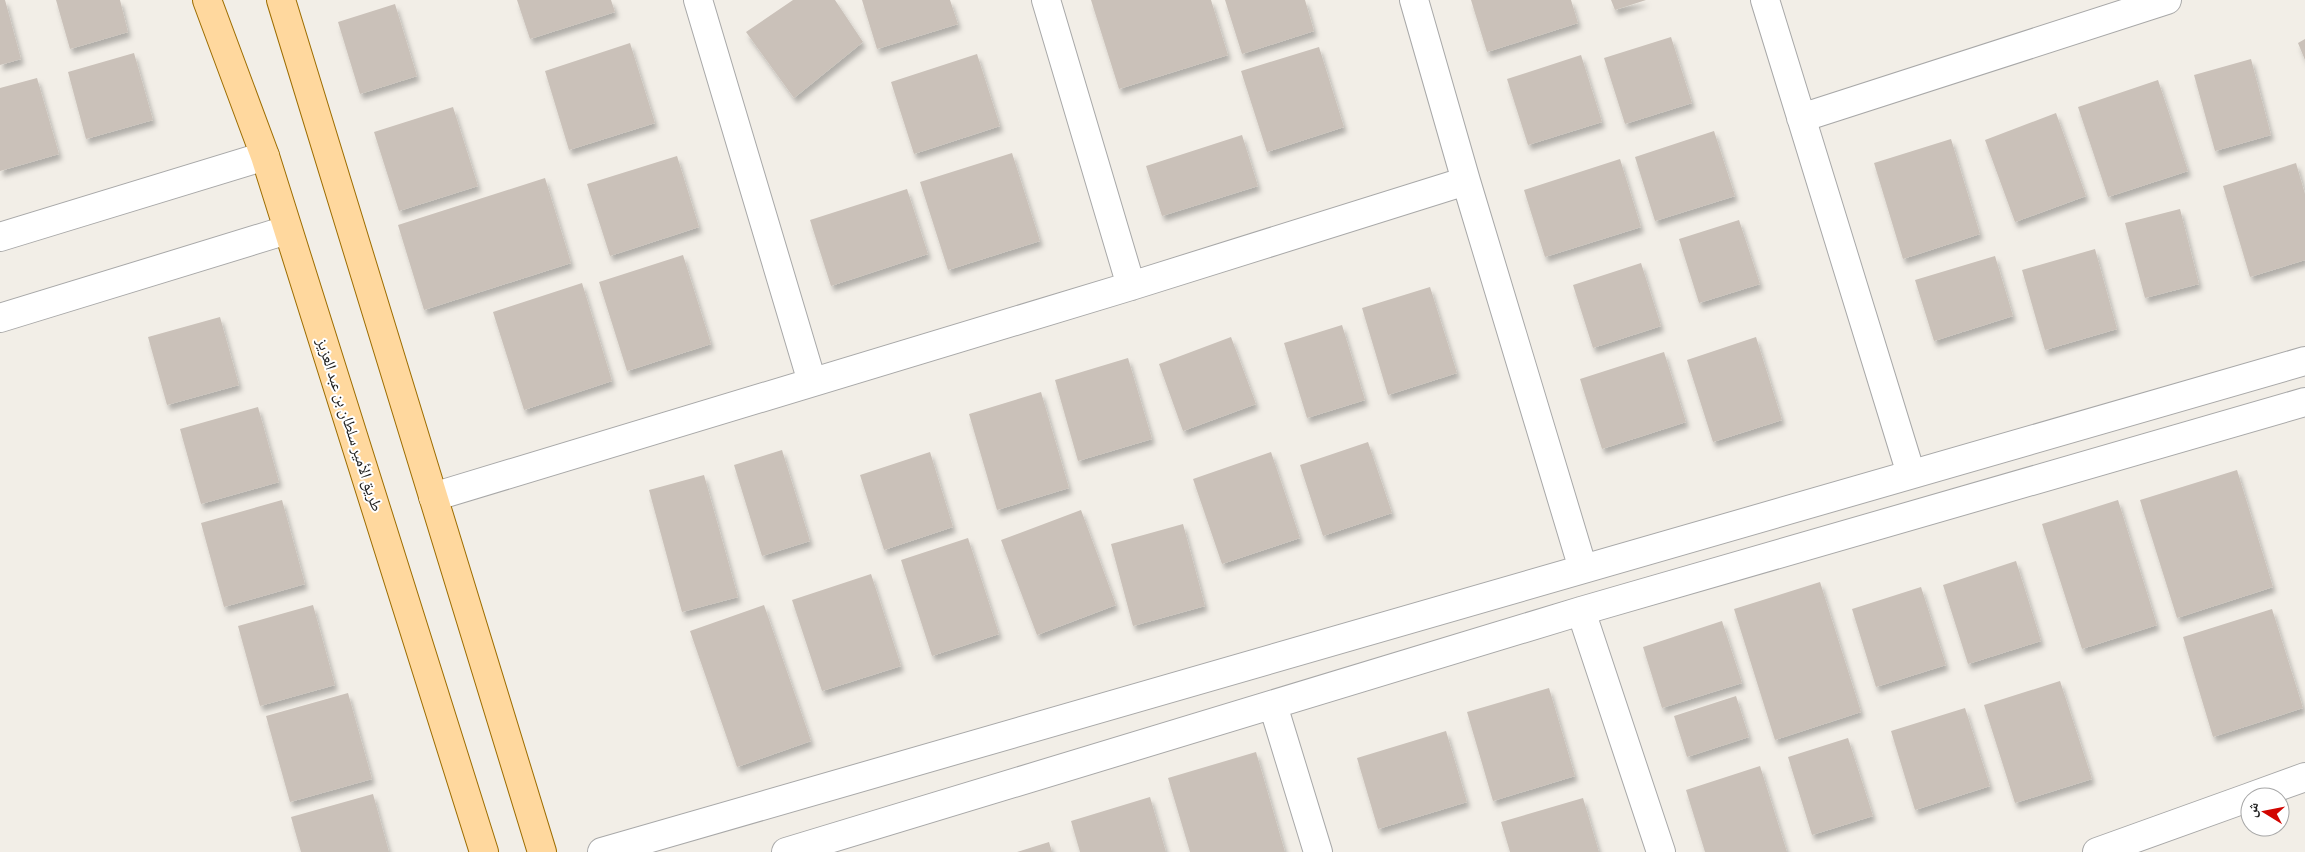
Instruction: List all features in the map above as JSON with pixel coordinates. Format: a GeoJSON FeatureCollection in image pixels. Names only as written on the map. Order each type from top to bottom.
{"type":"FeatureCollection","features":[{"type":"Feature","properties":{"kind":"main road","name":"طريق الأمير سلطان بن عبد العزيز"},"geometry":{"type":"LineString","coordinates":[[207,0],[265,156],[484,852]]}},
{"type":"Feature","properties":{"kind":"main road"},"geometry":{"type":"LineString","coordinates":[[282,0],[542,852]]}},
{"type":"Feature","properties":{"kind":"street"},"geometry":{"type":"LineString","coordinates":[[698,0],[812,382]]}},
{"type":"Feature","properties":{"kind":"street"},"geometry":{"type":"LineString","coordinates":[[1046,0],[1131,286]]}},
{"type":"Feature","properties":{"kind":"street"},"geometry":{"type":"LineString","coordinates":[[1414,0],[1466,181],[1583,569]]}},
{"type":"Feature","properties":{"kind":"street"},"geometry":{"type":"LineString","coordinates":[[1765,0],[1911,474]]}},
{"type":"Feature","properties":{"kind":"street"},"geometry":{"type":"LineString","coordinates":[[1801,118],[2167,0]]}},
{"type":"Feature","properties":{"kind":"street"},"geometry":{"type":"LineString","coordinates":[[0,237],[265,156]]}},
{"type":"Feature","properties":{"kind":"street"},"geometry":{"type":"LineString","coordinates":[[434,496],[1131,286],[1466,181]]}},
{"type":"Feature","properties":{"kind":"street"},"geometry":{"type":"LineString","coordinates":[[0,318],[287,230]]}},
{"type":"Feature","properties":{"kind":"street"},"geometry":{"type":"LineString","coordinates":[[602,852],[2305,361]]}},
{"type":"Feature","properties":{"kind":"street"},"geometry":{"type":"LineString","coordinates":[[786,852],[1581,611],[2305,402]]}},
{"type":"Feature","properties":{"kind":"street"},"geometry":{"type":"LineString","coordinates":[[1581,611],[1661,852]]}},
{"type":"Feature","properties":{"kind":"street"},"geometry":{"type":"LineString","coordinates":[[1273,704],[1318,852]]}},
{"type":"Feature","properties":{"kind":"street"},"geometry":{"type":"LineString","coordinates":[[2278,787],[2305,777]]}},
{"type":"Feature","properties":{"kind":"street"},"geometry":{"type":"LineString","coordinates":[[2097,852],[2240,801]]}},
{"type":"Feature","properties":{"kind":"building"},"geometry":{"type":"Polygon","coordinates":[[[0,0],[5,0],[21,59],[0,65],[0,0]]]}},
{"type":"Feature","properties":{"kind":"building"},"geometry":{"type":"Polygon","coordinates":[[[56,0],[120,0],[128,32],[70,49],[56,0]]]}},
{"type":"Feature","properties":{"kind":"building"},"geometry":{"type":"Polygon","coordinates":[[[517,0],[611,0],[615,12],[530,39],[517,0]]]}},
{"type":"Feature","properties":{"kind":"building"},"geometry":{"type":"Polygon","coordinates":[[[793,0],[835,0],[863,42],[794,98],[746,32],[793,0]]]}},
{"type":"Feature","properties":{"kind":"building"},"geometry":{"type":"Polygon","coordinates":[[[862,0],[950,0],[958,24],[877,49],[862,0]]]}},
{"type":"Feature","properties":{"kind":"building"},"geometry":{"type":"Polygon","coordinates":[[[1091,0],[1211,0],[1228,55],[1119,89],[1091,0]]]}},
{"type":"Feature","properties":{"kind":"building"},"geometry":{"type":"Polygon","coordinates":[[[1225,0],[1305,0],[1314,31],[1242,54],[1225,0]]]}},
{"type":"Feature","properties":{"kind":"building"},"geometry":{"type":"Polygon","coordinates":[[[1471,0],[1571,0],[1578,23],[1487,52],[1471,0]]]}},
{"type":"Feature","properties":{"kind":"building"},"geometry":{"type":"Polygon","coordinates":[[[1611,0],[1646,0],[1615,10],[1611,0]]]}},
{"type":"Feature","properties":{"kind":"building"},"geometry":{"type":"Polygon","coordinates":[[[395,4],[417,76],[360,94],[338,22],[395,4]]]}},
{"type":"Feature","properties":{"kind":"building"},"geometry":{"type":"Polygon","coordinates":[[[1671,37],[1692,103],[1625,124],[1604,58],[1671,37]]]}},
{"type":"Feature","properties":{"kind":"building"},"geometry":{"type":"Polygon","coordinates":[[[2305,39],[2305,60],[2298,43],[2305,39]]]}},
{"type":"Feature","properties":{"kind":"building"},"geometry":{"type":"Polygon","coordinates":[[[630,43],[655,123],[569,150],[545,71],[630,43]]]}},
{"type":"Feature","properties":{"kind":"building"},"geometry":{"type":"Polygon","coordinates":[[[1319,47],[1344,127],[1267,152],[1241,71],[1319,47]]]}},
{"type":"Feature","properties":{"kind":"building"},"geometry":{"type":"Polygon","coordinates":[[[134,53],[153,120],[86,139],[68,72],[134,53]]]}},
{"type":"Feature","properties":{"kind":"building"},"geometry":{"type":"Polygon","coordinates":[[[977,54],[1000,126],[914,154],[891,82],[977,54]]]}},
{"type":"Feature","properties":{"kind":"building"},"geometry":{"type":"Polygon","coordinates":[[[1581,55],[1602,122],[1528,145],[1507,79],[1581,55]]]}},
{"type":"Feature","properties":{"kind":"building"},"geometry":{"type":"Polygon","coordinates":[[[2251,59],[2271,135],[2215,151],[2194,75],[2251,59]]]}},
{"type":"Feature","properties":{"kind":"building"},"geometry":{"type":"Polygon","coordinates":[[[37,78],[59,154],[0,171],[0,88],[37,78]]]}},
{"type":"Feature","properties":{"kind":"building"},"geometry":{"type":"Polygon","coordinates":[[[2158,80],[2188,171],[2108,197],[2078,107],[2158,80]]]}},
{"type":"Feature","properties":{"kind":"building"},"geometry":{"type":"Polygon","coordinates":[[[453,107],[478,186],[399,211],[374,132],[453,107]]]}},
{"type":"Feature","properties":{"kind":"building"},"geometry":{"type":"Polygon","coordinates":[[[2056,113],[2086,196],[2015,222],[1985,140],[2056,113]]]}},
{"type":"Feature","properties":{"kind":"building"},"geometry":{"type":"Polygon","coordinates":[[[1714,131],[1735,196],[1655,221],[1635,157],[1714,131]]]}},
{"type":"Feature","properties":{"kind":"building"},"geometry":{"type":"Polygon","coordinates":[[[1242,135],[1258,186],[1162,216],[1146,166],[1242,135]]]}},
{"type":"Feature","properties":{"kind":"building"},"geometry":{"type":"Polygon","coordinates":[[[1951,139],[1980,234],[1903,259],[1874,163],[1951,139]]]}},
{"type":"Feature","properties":{"kind":"building"},"geometry":{"type":"Polygon","coordinates":[[[1012,153],[1040,241],[948,270],[920,182],[1012,153]]]}},
{"type":"Feature","properties":{"kind":"building"},"geometry":{"type":"Polygon","coordinates":[[[677,156],[699,227],[610,256],[587,184],[677,156]]]}},
{"type":"Feature","properties":{"kind":"building"},"geometry":{"type":"Polygon","coordinates":[[[1620,159],[1641,227],[1545,257],[1524,190],[1620,159]]]}},
{"type":"Feature","properties":{"kind":"building"},"geometry":{"type":"Polygon","coordinates":[[[2296,163],[2305,194],[2305,260],[2250,277],[2223,186],[2296,163]]]}},
{"type":"Feature","properties":{"kind":"building"},"geometry":{"type":"Polygon","coordinates":[[[545,178],[571,263],[424,310],[398,225],[545,178]]]}},
{"type":"Feature","properties":{"kind":"building"},"geometry":{"type":"Polygon","coordinates":[[[907,189],[928,254],[831,286],[810,220],[907,189]]]}},
{"type":"Feature","properties":{"kind":"building"},"geometry":{"type":"Polygon","coordinates":[[[2180,209],[2199,284],[2145,298],[2125,223],[2180,209]]]}},
{"type":"Feature","properties":{"kind":"building"},"geometry":{"type":"Polygon","coordinates":[[[1739,220],[1760,284],[1699,303],[1679,239],[1739,220]]]}},
{"type":"Feature","properties":{"kind":"building"},"geometry":{"type":"Polygon","coordinates":[[[2095,249],[2117,329],[2045,350],[2022,270],[2095,249]]]}},
{"type":"Feature","properties":{"kind":"building"},"geometry":{"type":"Polygon","coordinates":[[[683,255],[711,344],[627,371],[599,282],[683,255]]]}},
{"type":"Feature","properties":{"kind":"building"},"geometry":{"type":"Polygon","coordinates":[[[1995,256],[2013,316],[1934,341],[1915,280],[1995,256]]]}},
{"type":"Feature","properties":{"kind":"building"},"geometry":{"type":"Polygon","coordinates":[[[1641,263],[1661,326],[1593,348],[1573,285],[1641,263]]]}},
{"type":"Feature","properties":{"kind":"building"},"geometry":{"type":"Polygon","coordinates":[[[582,283],[612,381],[524,410],[493,312],[582,283]]]}},
{"type":"Feature","properties":{"kind":"building"},"geometry":{"type":"Polygon","coordinates":[[[1430,287],[1457,373],[1388,395],[1362,308],[1430,287]]]}},
{"type":"Feature","properties":{"kind":"building"},"geometry":{"type":"Polygon","coordinates":[[[220,317],[239,385],[167,405],[148,337],[220,317]]]}},
{"type":"Feature","properties":{"kind":"building"},"geometry":{"type":"Polygon","coordinates":[[[1342,325],[1365,400],[1307,418],[1284,343],[1342,325]]]}},
{"type":"Feature","properties":{"kind":"building"},"geometry":{"type":"Polygon","coordinates":[[[1231,337],[1256,404],[1183,431],[1159,364],[1231,337]]]}},
{"type":"Feature","properties":{"kind":"building"},"geometry":{"type":"Polygon","coordinates":[[[1756,337],[1782,420],[1713,442],[1687,360],[1756,337]]]}},
{"type":"Feature","properties":{"kind":"building"},"geometry":{"type":"Polygon","coordinates":[[[1664,352],[1686,422],[1602,449],[1580,379],[1664,352]]]}},
{"type":"Feature","properties":{"kind":"building"},"geometry":{"type":"Polygon","coordinates":[[[1128,358],[1152,439],[1078,461],[1055,380],[1128,358]]]}},
{"type":"Feature","properties":{"kind":"building"},"geometry":{"type":"Polygon","coordinates":[[[1041,392],[1069,488],[997,510],[969,414],[1041,392]]]}},
{"type":"Feature","properties":{"kind":"building"},"geometry":{"type":"Polygon","coordinates":[[[258,407],[279,482],[201,504],[180,429],[258,407]]]}},
{"type":"Feature","properties":{"kind":"building"},"geometry":{"type":"Polygon","coordinates":[[[1368,442],[1392,513],[1323,536],[1300,465],[1368,442]]]}},
{"type":"Feature","properties":{"kind":"building"},"geometry":{"type":"Polygon","coordinates":[[[782,450],[810,541],[762,556],[734,465],[782,450]]]}},
{"type":"Feature","properties":{"kind":"building"},"geometry":{"type":"Polygon","coordinates":[[[930,452],[953,527],[884,550],[860,475],[930,452]]]}},
{"type":"Feature","properties":{"kind":"building"},"geometry":{"type":"Polygon","coordinates":[[[1271,452],[1300,538],[1222,564],[1193,479],[1271,452]]]}},
{"type":"Feature","properties":{"kind":"building"},"geometry":{"type":"Polygon","coordinates":[[[2237,470],[2273,587],[2177,618],[2140,500],[2237,470]]]}},
{"type":"Feature","properties":{"kind":"building"},"geometry":{"type":"Polygon","coordinates":[[[704,475],[738,597],[682,612],[649,490],[704,475]]]}},
{"type":"Feature","properties":{"kind":"building"},"geometry":{"type":"Polygon","coordinates":[[[282,500],[305,584],[224,607],[201,523],[282,500]]]}},
{"type":"Feature","properties":{"kind":"building"},"geometry":{"type":"Polygon","coordinates":[[[2118,500],[2157,625],[2082,649],[2042,524],[2118,500]]]}},
{"type":"Feature","properties":{"kind":"building"},"geometry":{"type":"Polygon","coordinates":[[[1081,510],[1116,605],[1037,635],[1001,540],[1081,510]]]}},
{"type":"Feature","properties":{"kind":"building"},"geometry":{"type":"Polygon","coordinates":[[[1183,524],[1205,606],[1133,626],[1111,544],[1183,524]]]}},
{"type":"Feature","properties":{"kind":"building"},"geometry":{"type":"Polygon","coordinates":[[[968,538],[999,634],[932,656],[901,560],[968,538]]]}},
{"type":"Feature","properties":{"kind":"building"},"geometry":{"type":"Polygon","coordinates":[[[2016,561],[2041,641],[1968,664],[1943,585],[2016,561]]]}},
{"type":"Feature","properties":{"kind":"building"},"geometry":{"type":"Polygon","coordinates":[[[871,574],[901,666],[822,691],[792,600],[871,574]]]}},
{"type":"Feature","properties":{"kind":"building"},"geometry":{"type":"Polygon","coordinates":[[[1820,582],[1861,712],[1775,740],[1734,609],[1820,582]]]}},
{"type":"Feature","properties":{"kind":"building"},"geometry":{"type":"Polygon","coordinates":[[[1921,587],[1946,665],[1876,687],[1852,609],[1921,587]]]}},
{"type":"Feature","properties":{"kind":"building"},"geometry":{"type":"Polygon","coordinates":[[[313,605],[335,685],[260,706],[238,626],[313,605]]]}},
{"type":"Feature","properties":{"kind":"building"},"geometry":{"type":"Polygon","coordinates":[[[764,605],[811,741],[737,767],[690,631],[764,605]]]}},
{"type":"Feature","properties":{"kind":"building"},"geometry":{"type":"Polygon","coordinates":[[[2272,609],[2303,708],[2213,737],[2183,637],[2272,609]]]}},
{"type":"Feature","properties":{"kind":"building"},"geometry":{"type":"Polygon","coordinates":[[[1722,621],[1742,683],[1662,708],[1643,647],[1722,621]]]}},
{"type":"Feature","properties":{"kind":"building"},"geometry":{"type":"Polygon","coordinates":[[[2060,681],[2092,779],[2015,803],[1984,705],[2060,681]]]}},
{"type":"Feature","properties":{"kind":"building"},"geometry":{"type":"Polygon","coordinates":[[[1549,688],[1575,776],[1493,801],[1467,712],[1549,688]]]}},
{"type":"Feature","properties":{"kind":"building"},"geometry":{"type":"Polygon","coordinates":[[[348,693],[372,779],[290,802],[266,716],[348,693]]]}},
{"type":"Feature","properties":{"kind":"building"},"geometry":{"type":"Polygon","coordinates":[[[1736,696],[1749,737],[1687,757],[1674,716],[1736,696]]]}},
{"type":"Feature","properties":{"kind":"building"},"geometry":{"type":"Polygon","coordinates":[[[1965,708],[1990,786],[1915,810],[1891,731],[1965,708]]]}},
{"type":"Feature","properties":{"kind":"building"},"geometry":{"type":"Polygon","coordinates":[[[1446,731],[1467,802],[1378,829],[1357,758],[1446,731]]]}},
{"type":"Feature","properties":{"kind":"building"},"geometry":{"type":"Polygon","coordinates":[[[1848,738],[1873,816],[1812,835],[1788,757],[1848,738]]]}},
{"type":"Feature","properties":{"kind":"building"},"geometry":{"type":"Polygon","coordinates":[[[1256,752],[1285,852],[1190,852],[1168,778],[1256,752]]]}},
{"type":"Feature","properties":{"kind":"building"},"geometry":{"type":"Polygon","coordinates":[[[1760,766],[1787,852],[1705,852],[1686,790],[1760,766]]]}},
{"type":"Feature","properties":{"kind":"building"},"geometry":{"type":"Polygon","coordinates":[[[373,794],[389,852],[301,852],[291,817],[373,794]]]}},
{"type":"Feature","properties":{"kind":"building"},"geometry":{"type":"Polygon","coordinates":[[[1150,797],[1166,852],[1080,852],[1071,821],[1150,797]]]}},
{"type":"Feature","properties":{"kind":"building"},"geometry":{"type":"Polygon","coordinates":[[[1583,798],[1599,852],[1510,852],[1501,822],[1583,798]]]}},
{"type":"Feature","properties":{"kind":"building"},"geometry":{"type":"Polygon","coordinates":[[[1049,842],[1052,852],[1017,852],[1049,842]]]}}]}
